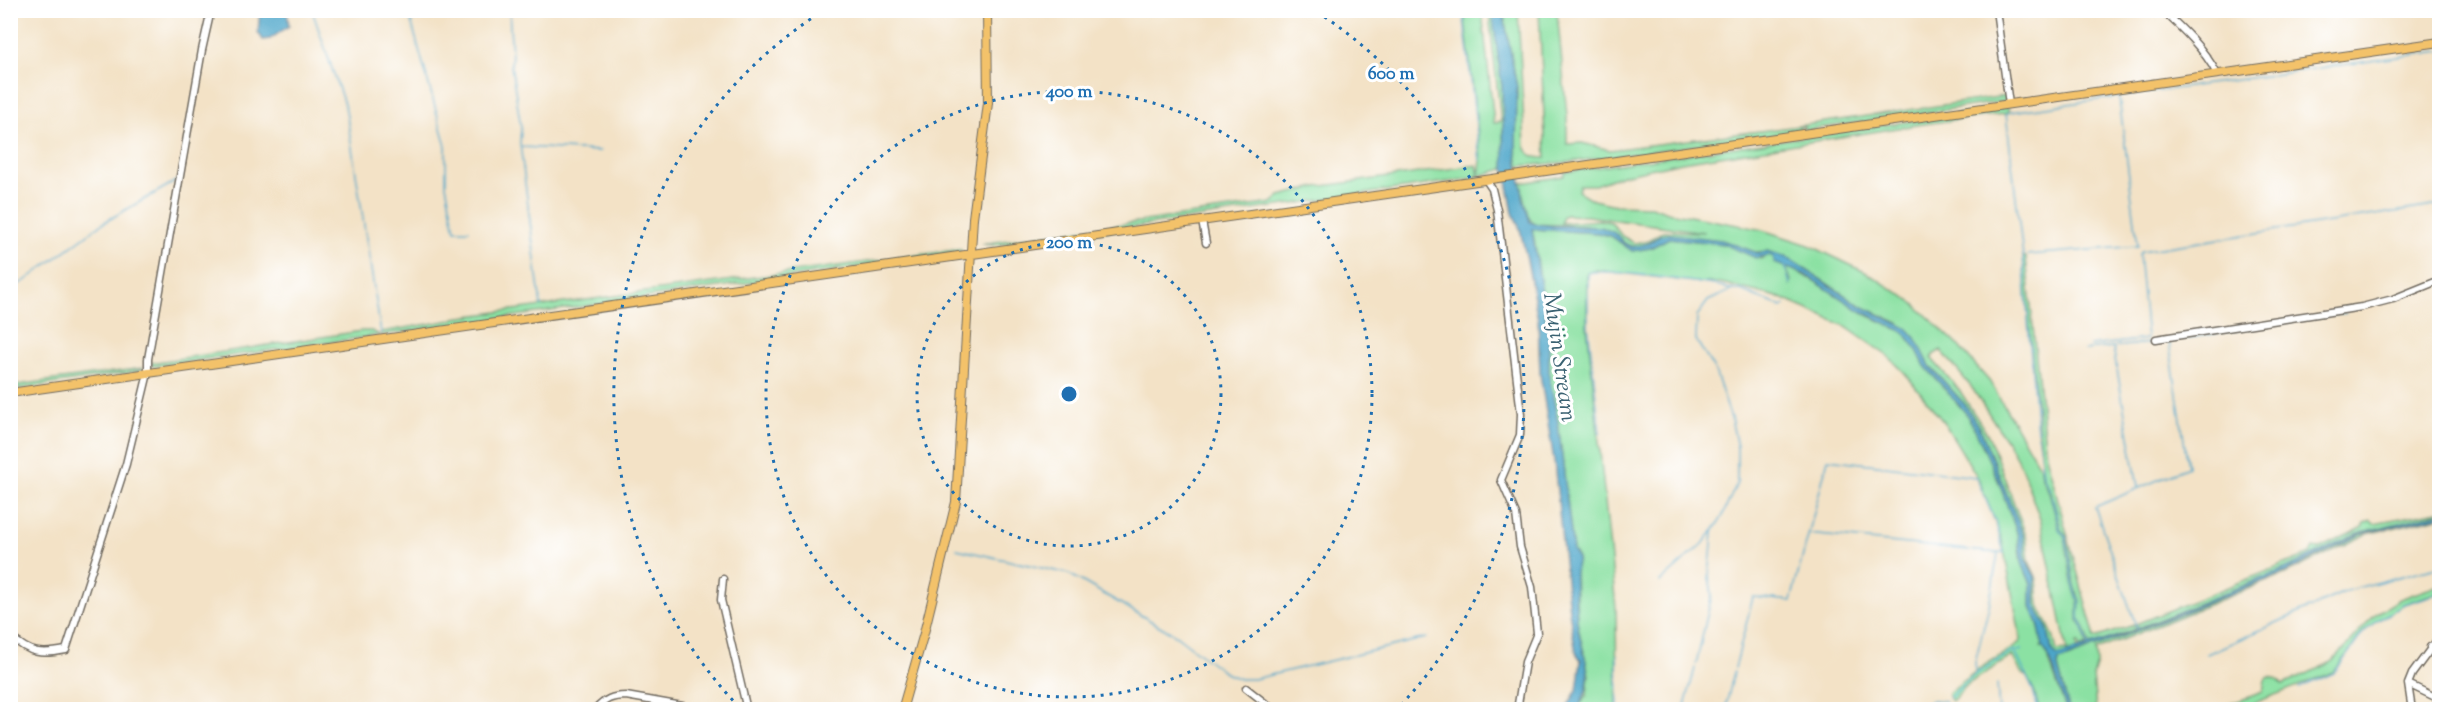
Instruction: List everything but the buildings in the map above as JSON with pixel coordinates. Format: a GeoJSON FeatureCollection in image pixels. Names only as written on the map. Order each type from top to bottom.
{"type":"FeatureCollection","features":[{"type":"Feature","properties":{"kind":"main road"},"geometry":{"type":"LineString","coordinates":[[902,710],[924,633],[956,502],[973,218],[988,104],[987,10]]}},
{"type":"Feature","properties":{"kind":"main road"},"geometry":{"type":"LineString","coordinates":[[10,393],[2439,42]]}},
{"type":"Feature","properties":{"kind":"street"},"geometry":{"type":"LineString","coordinates":[[10,636],[23,648],[45,654],[66,650],[126,464],[148,373],[148,359],[211,10]]}},
{"type":"Feature","properties":{"kind":"street"},"geometry":{"type":"LineString","coordinates":[[1996,10],[2010,104]]}},
{"type":"Feature","properties":{"kind":"street"},"geometry":{"type":"LineString","coordinates":[[2163,10],[2213,65],[2217,74]]}},
{"type":"Feature","properties":{"kind":"street"},"geometry":{"type":"LineString","coordinates":[[1490,180],[1497,210],[1521,414],[1520,435],[1501,480],[1516,514],[1520,547],[1532,587],[1537,633],[1525,662],[1517,710]]}},
{"type":"Feature","properties":{"kind":"street"},"geometry":{"type":"LineString","coordinates":[[1202,221],[1206,243]]}},
{"type":"Feature","properties":{"kind":"street"},"geometry":{"type":"LineString","coordinates":[[2156,339],[2362,307],[2393,299],[2439,280]]}},
{"type":"Feature","properties":{"kind":"street"},"geometry":{"type":"LineString","coordinates":[[723,579],[722,600],[747,710]]}},
{"type":"Feature","properties":{"kind":"street"},"geometry":{"type":"LineString","coordinates":[[2412,710],[2408,684],[2439,636]]}},
{"type":"Feature","properties":{"kind":"street"},"geometry":{"type":"LineString","coordinates":[[2430,647],[2439,655]]}},
{"type":"Feature","properties":{"kind":"street"},"geometry":{"type":"LineString","coordinates":[[2408,684],[2433,696]]}},
{"type":"Feature","properties":{"kind":"street"},"geometry":{"type":"LineString","coordinates":[[1246,688],[1274,710]]}},
{"type":"Feature","properties":{"kind":"street"},"geometry":{"type":"LineString","coordinates":[[595,710],[614,696],[626,696],[705,710]]}},
{"type":"Feature","properties":{"kind":"green space"},"geometry":{"type":"Polygon","coordinates":[[[1464,11],[1482,11],[1494,123],[1501,122],[1489,11],[1492,11],[1502,87],[1504,169],[1467,179],[1029,242],[981,244],[1272,203],[1280,196],[1316,187],[1477,165],[1479,175],[1481,161],[1464,11]]]}},
{"type":"Feature","properties":{"kind":"green space"},"geometry":{"type":"Polygon","coordinates":[[[1503,11],[1518,11],[1525,146],[1531,155],[1539,158],[1546,158],[1539,11],[1557,11],[1567,116],[1567,144],[1582,143],[1610,150],[2005,96],[2006,101],[1804,130],[1804,126],[1800,127],[1800,131],[1570,162],[1519,166],[1516,150],[1517,87],[1503,11]]]}},
{"type":"Feature","properties":{"kind":"green space"},"geometry":{"type":"Polygon","coordinates":[[[2008,107],[2009,112],[2004,114],[1930,123],[1682,162],[1623,175],[1595,185],[1580,185],[1578,191],[1593,200],[1616,205],[1651,206],[1668,212],[1759,229],[1809,245],[1867,273],[1910,300],[1955,342],[1990,382],[2041,469],[2059,529],[2065,537],[2072,583],[2078,601],[2078,620],[2083,628],[2087,645],[2080,648],[2077,643],[2078,650],[2058,656],[2052,651],[2048,630],[2035,604],[2036,590],[2033,573],[2025,556],[2023,534],[1982,433],[1966,406],[1930,366],[1923,353],[1899,323],[1861,306],[1788,258],[1768,251],[1755,252],[1727,242],[1669,234],[1641,246],[1631,246],[1613,233],[1595,227],[1535,224],[1527,216],[1521,183],[1564,176],[1565,172],[2008,107]],[[1563,216],[1561,223],[1600,220],[1611,222],[1622,236],[1634,243],[1648,241],[1663,231],[1704,232],[1587,216],[1563,216]],[[1941,350],[1933,355],[1932,359],[1960,391],[1989,437],[2026,535],[2029,561],[2037,579],[2039,605],[2053,635],[2057,651],[2067,650],[2041,522],[2021,466],[1972,388],[1941,350]]]}},
{"type":"Feature","properties":{"kind":"green space"},"geometry":{"type":"Polygon","coordinates":[[[1531,230],[1598,233],[1611,236],[1632,251],[1650,248],[1669,238],[1724,244],[1760,259],[1770,255],[1774,258],[1774,262],[1785,266],[1790,284],[1786,266],[1824,286],[1867,315],[1904,332],[1916,348],[1925,366],[1965,412],[1998,480],[2017,532],[2020,557],[2031,584],[2031,607],[2044,644],[2041,647],[2045,649],[2066,709],[2039,709],[2034,690],[2012,656],[1968,684],[1952,701],[1948,697],[1948,693],[1975,672],[1976,674],[1975,671],[2016,646],[2021,640],[2002,540],[1978,478],[1945,424],[1904,372],[1889,357],[1843,325],[1781,298],[1721,283],[1702,283],[1596,270],[1587,273],[1587,325],[1616,608],[1617,709],[1577,709],[1587,695],[1589,675],[1577,622],[1575,570],[1578,558],[1573,551],[1558,422],[1549,376],[1549,339],[1531,230]]]}},
{"type":"Feature","properties":{"kind":"green space"},"geometry":{"type":"Polygon","coordinates":[[[961,249],[956,253],[382,335],[381,332],[454,318],[961,249]]]}},
{"type":"Feature","properties":{"kind":"green space"},"geometry":{"type":"Polygon","coordinates":[[[2023,257],[2026,257],[2046,455],[2095,638],[2134,625],[2135,629],[2091,646],[2079,618],[2080,601],[2074,582],[2067,537],[2061,529],[2051,491],[2043,476],[2023,257]]]}},
{"type":"Feature","properties":{"kind":"green space"},"geometry":{"type":"Polygon","coordinates":[[[372,331],[380,335],[156,366],[150,363],[372,331]]]}},
{"type":"Feature","properties":{"kind":"green space"},"geometry":{"type":"Polygon","coordinates":[[[143,368],[140,371],[11,390],[11,386],[143,368]]]}},
{"type":"Feature","properties":{"kind":"green space"},"geometry":{"type":"Polygon","coordinates":[[[2439,511],[2439,513],[2360,533],[2287,568],[2138,628],[2136,624],[2310,554],[2313,548],[2318,549],[2362,528],[2364,523],[2371,520],[2374,523],[2439,511]]]}},
{"type":"Feature","properties":{"kind":"green space"},"geometry":{"type":"Polygon","coordinates":[[[2439,516],[2367,534],[2285,574],[2096,650],[2097,663],[2093,676],[2096,709],[2069,709],[2058,667],[2059,661],[2286,572],[2361,534],[2439,516]]]}},
{"type":"Feature","properties":{"kind":"green space"},"geometry":{"type":"Polygon","coordinates":[[[2439,585],[2439,592],[2404,604],[2375,622],[2363,632],[2334,672],[2239,709],[2213,710],[2263,692],[2265,680],[2268,677],[2275,678],[2283,685],[2332,662],[2374,615],[2400,599],[2439,585]]]}},
{"type":"Feature","properties":{"kind":"water"},"geometry":{"type":"Polygon","coordinates":[[[260,11],[287,11],[289,26],[270,39],[263,40],[258,32],[260,11]]]}},
{"type":"Feature","properties":{"kind":"water"},"geometry":{"type":"Polygon","coordinates":[[[1492,11],[1503,11],[1517,87],[1516,150],[1524,202],[1530,222],[1554,226],[1601,227],[1615,233],[1624,243],[1632,247],[1650,243],[1660,235],[1669,234],[1722,240],[1757,253],[1768,251],[1788,258],[1861,306],[1907,328],[1916,338],[1930,366],[1966,406],[1982,433],[2023,534],[2026,561],[2035,576],[2035,604],[2048,630],[2052,651],[2058,656],[2127,633],[2287,568],[2359,533],[2439,513],[2439,516],[2361,534],[2286,572],[2059,661],[2058,667],[2069,709],[2066,709],[2031,607],[2031,584],[2022,563],[2017,532],[1998,480],[1965,412],[1925,366],[1916,348],[1904,332],[1859,310],[1804,274],[1774,263],[1774,258],[1770,255],[1756,258],[1724,244],[1669,238],[1650,248],[1632,251],[1611,236],[1598,233],[1532,229],[1549,339],[1549,376],[1558,422],[1573,551],[1578,558],[1575,572],[1577,619],[1588,676],[1584,697],[1577,709],[1566,709],[1577,690],[1581,660],[1576,653],[1569,611],[1554,461],[1540,374],[1538,320],[1528,265],[1520,229],[1513,213],[1504,164],[1502,87],[1492,11]]]}},
{"type":"Feature","properties":{"kind":"waterway"},"geometry":{"type":"LineString","coordinates":[[312,10],[346,110],[381,333]]}},
{"type":"Feature","properties":{"kind":"waterway"},"geometry":{"type":"LineString","coordinates":[[408,10],[446,146],[446,185],[455,230],[469,230]]}},
{"type":"Feature","properties":{"kind":"waterway"},"geometry":{"type":"LineString","coordinates":[[510,10],[511,65],[521,127],[520,144],[541,306]]}},
{"type":"Feature","properties":{"kind":"waterway"},"geometry":{"type":"LineString","coordinates":[[1463,10],[1480,161]]}},
{"type":"Feature","properties":{"kind":"waterway"},"geometry":{"type":"LineString","coordinates":[[2011,112],[2440,51]]}},
{"type":"Feature","properties":{"kind":"waterway"},"geometry":{"type":"LineString","coordinates":[[2028,255],[2138,246],[2119,98]]}},
{"type":"Feature","properties":{"kind":"waterway"},"geometry":{"type":"LineString","coordinates":[[2009,113],[2006,114],[2023,256],[2036,422],[2043,476],[2050,491],[2060,530],[2066,537],[2073,583],[2079,602],[2079,619],[2090,648]]}},
{"type":"Feature","properties":{"kind":"waterway"},"geometry":{"type":"LineString","coordinates":[[521,147],[600,151]]}},
{"type":"Feature","properties":{"kind":"waterway"},"geometry":{"type":"LineString","coordinates":[[10,285],[22,283],[103,223],[176,181]]}},
{"type":"Feature","properties":{"kind":"waterway"},"geometry":{"type":"LineString","coordinates":[[2090,346],[2147,339],[2139,254],[2141,251],[2440,205]]}},
{"type":"Feature","properties":{"kind":"waterway"},"geometry":{"type":"LineString","coordinates":[[1785,264],[1790,284]]}},
{"type":"Feature","properties":{"kind":"waterway"},"geometry":{"type":"LineString","coordinates":[[1600,434],[1588,325],[1588,273],[1611,272],[1652,276],[1721,286],[1731,290]]}},
{"type":"Feature","properties":{"kind":"waterway"},"geometry":{"type":"LineString","coordinates":[[1660,582],[1703,544],[1720,521],[1737,483],[1737,447],[1731,418],[1715,371],[1696,340],[1697,316],[1708,301],[1732,290],[1741,290],[1782,307],[1785,305]]}},
{"type":"Feature","properties":{"kind":"waterway"},"geometry":{"type":"LineString","coordinates":[[2085,350],[2169,341],[2346,313]]}},
{"type":"Feature","properties":{"kind":"waterway"},"geometry":{"type":"LineString","coordinates":[[2137,629],[2095,507],[2188,467],[2169,341]]}},
{"type":"Feature","properties":{"kind":"waterway"},"geometry":{"type":"LineString","coordinates":[[2113,347],[2138,487]]}},
{"type":"Feature","properties":{"kind":"waterway"},"geometry":{"type":"LineString","coordinates":[[1735,668],[1753,597],[1791,601],[1828,459],[1976,477],[1996,523],[2004,553],[1999,553]]}},
{"type":"Feature","properties":{"kind":"waterway"},"geometry":{"type":"LineString","coordinates":[[1696,664],[1712,594],[1709,577],[1713,532]]}},
{"type":"Feature","properties":{"kind":"waterway"},"geometry":{"type":"LineString","coordinates":[[1808,534],[1998,553],[1989,606],[1975,662],[1976,674]]}},
{"type":"Feature","properties":{"kind":"waterway"},"geometry":{"type":"LineString","coordinates":[[957,549],[1069,574],[1177,636],[1225,673],[1240,679],[1254,679],[1426,638]]}},
{"type":"Feature","properties":{"kind":"waterway"},"geometry":{"type":"LineString","coordinates":[[2207,654],[2349,590],[2440,566]]}},
{"type":"Feature","properties":{"kind":"waterway"},"geometry":{"type":"LineString","coordinates":[[2299,688],[2334,673],[2363,633],[2375,622],[2404,604],[2440,593]]}},
{"type":"Feature","properties":{"kind":"waterway"},"geometry":{"type":"LineString","coordinates":[[1949,698],[1974,675],[2010,653],[2022,650]]}},
{"type":"Feature","properties":{"kind":"waterway"},"geometry":{"type":"LineString","coordinates":[[2015,652],[2033,690],[2038,710]]}},
{"type":"Feature","properties":{"kind":"waterway"},"geometry":{"type":"LineString","coordinates":[[1617,655],[1618,710]]}},
{"type":"Feature","properties":{"kind":"waterway"},"geometry":{"type":"LineString","coordinates":[[1684,710],[1695,668]]}},
{"type":"Feature","properties":{"kind":"waterway"},"geometry":{"type":"LineString","coordinates":[[1725,710],[1734,672]]}},
{"type":"Feature","properties":{"kind":"waterway"},"geometry":{"type":"LineString","coordinates":[[1997,684],[1999,710]]}},
{"type":"Feature","properties":{"kind":"waterway"},"geometry":{"type":"LineString","coordinates":[[1927,710],[1928,703],[1932,700],[1945,701]]}},
{"type":"Feature","properties":{"kind":"water label","name":"Mujin Stream"},"geometry":{"type":"Point","coordinates":[1561,357]}}]}
